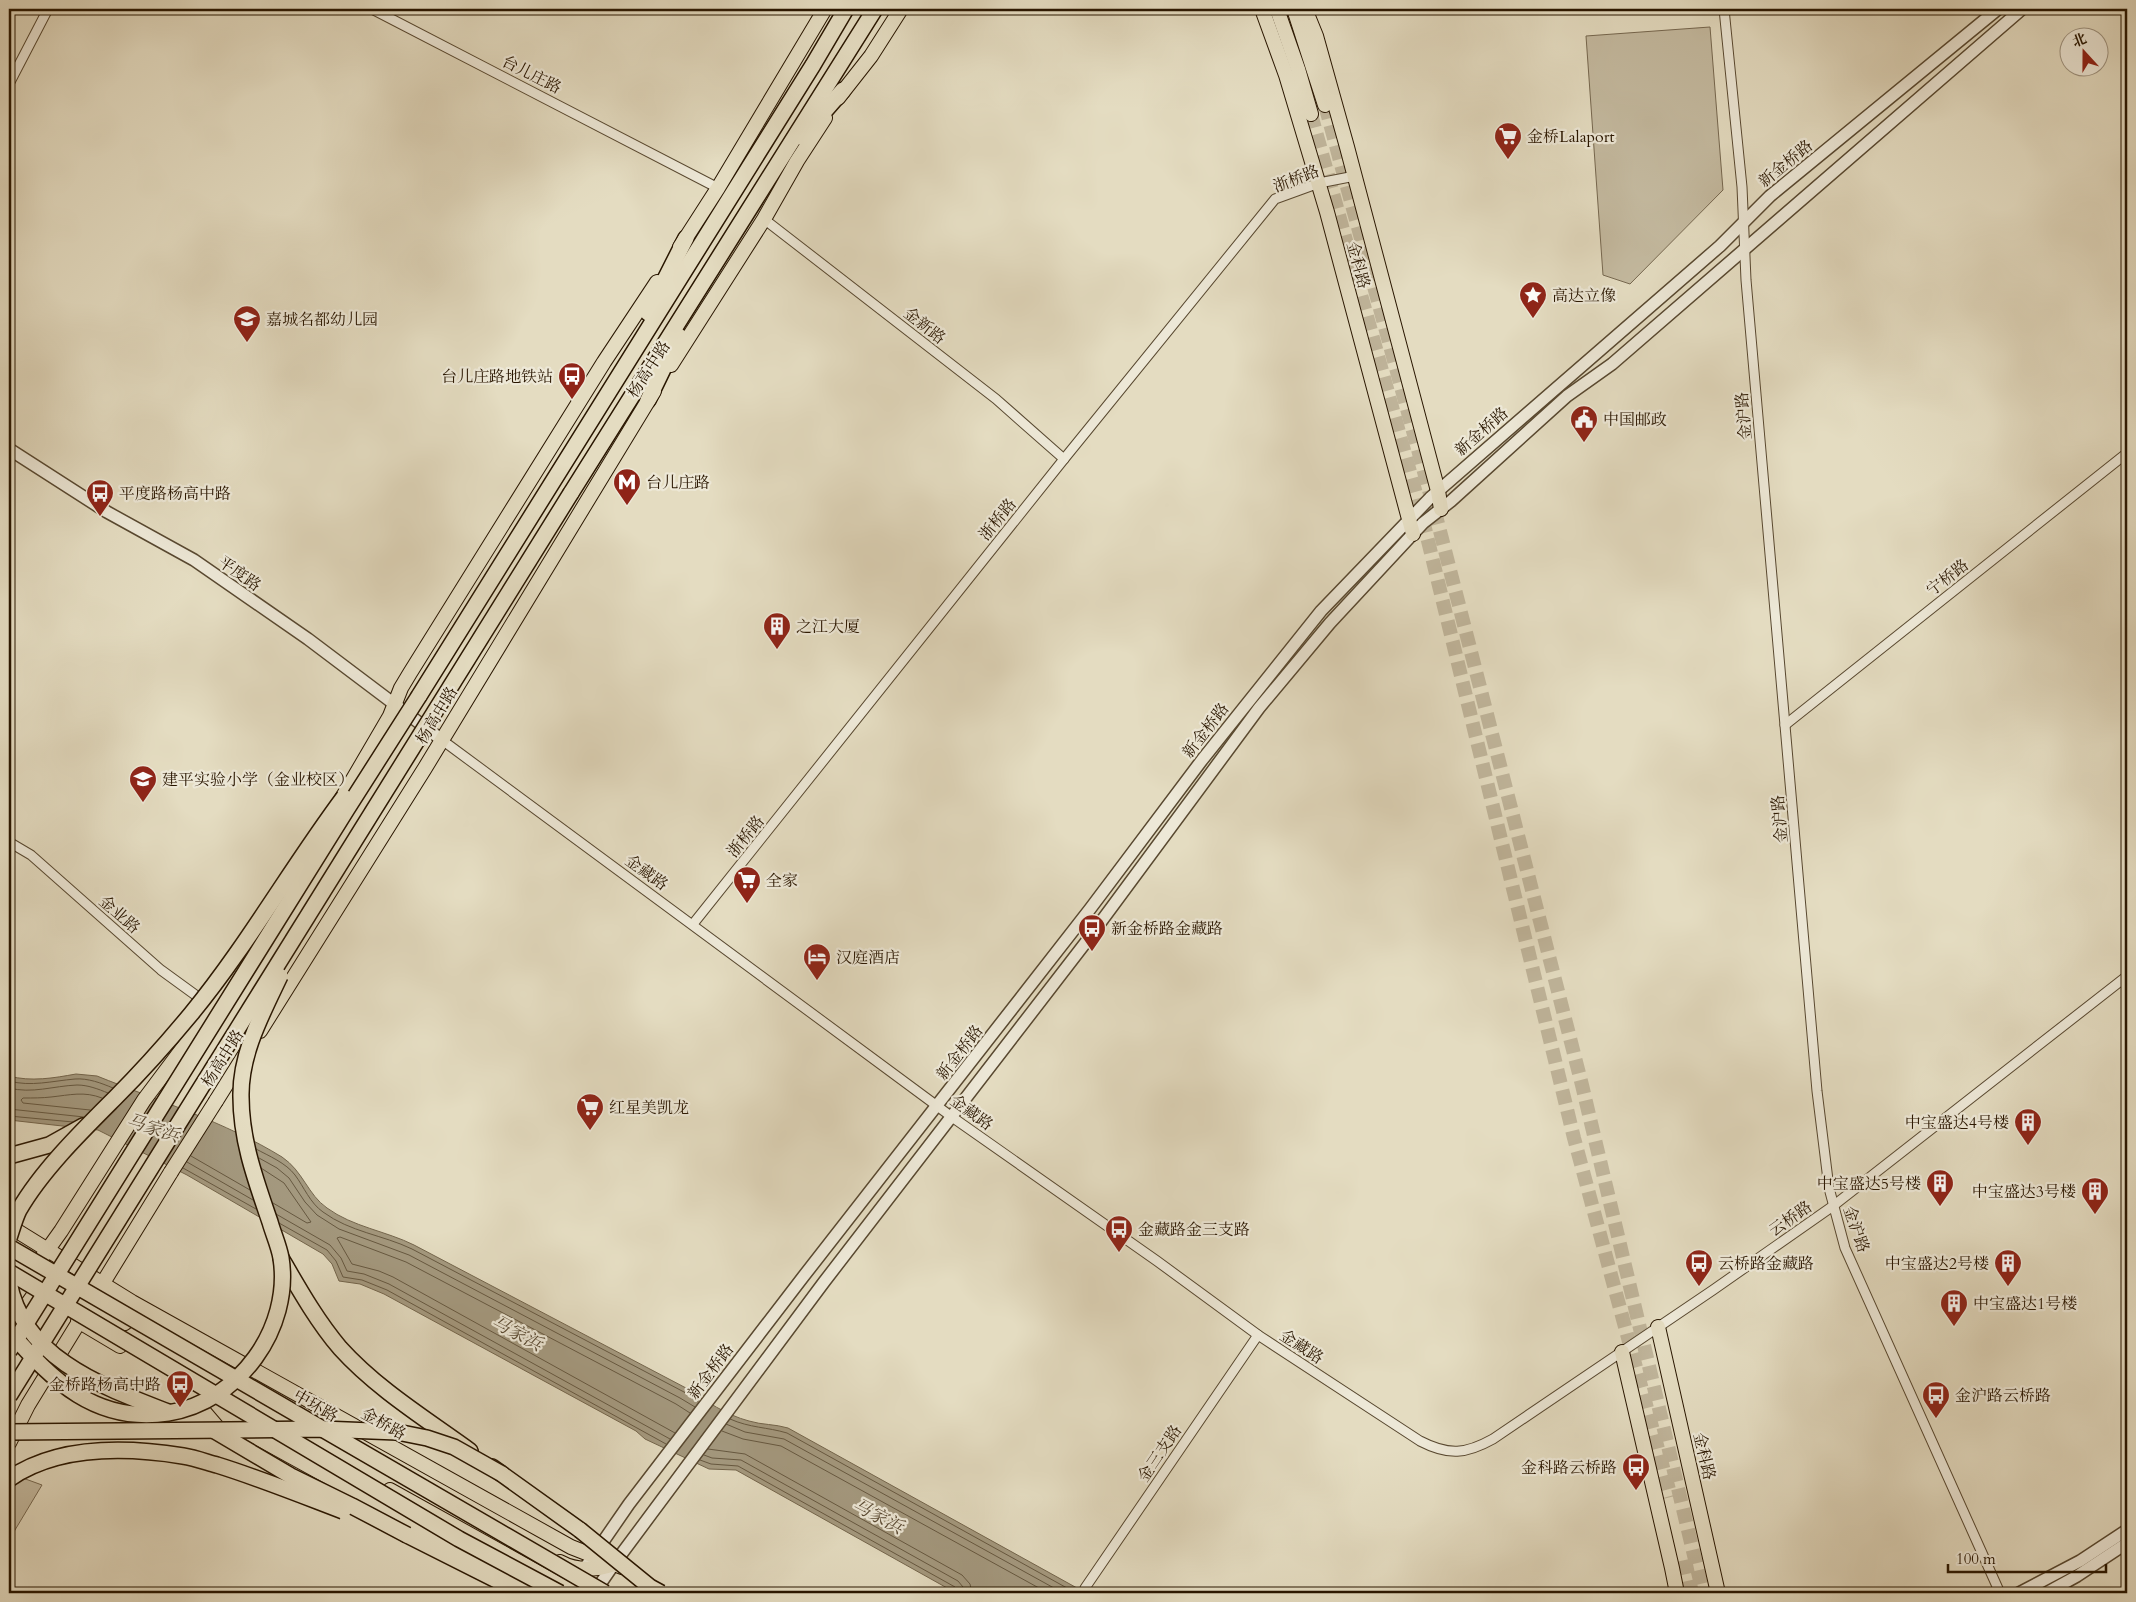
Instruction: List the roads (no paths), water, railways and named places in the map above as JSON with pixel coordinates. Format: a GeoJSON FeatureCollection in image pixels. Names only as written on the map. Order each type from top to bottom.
{"type":"FeatureCollection","features":[{"type":"Feature","properties":{"kind":"highway","name":"杨高中路"},"geometry":{"type":"LineString","coordinates":[[9,1351],[813,66],[846,9]]}},
{"type":"Feature","properties":{"kind":"highway","name":"杨高中路"},"geometry":{"type":"LineString","coordinates":[[9,1396],[710,270],[875,9]]}},
{"type":"Feature","properties":{"kind":"highway"},"geometry":{"type":"LineString","coordinates":[[772,172],[843,90]]}},
{"type":"Feature","properties":{"kind":"highway"},"geometry":{"type":"LineString","coordinates":[[603,401],[686,238]]}},
{"type":"Feature","properties":{"kind":"highway"},"geometry":{"type":"LineString","coordinates":[[648,400],[710,270]]}},
{"type":"Feature","properties":{"kind":"highway"},"geometry":{"type":"LineString","coordinates":[[9,1156],[49,1146],[74,1133],[116,1098],[171,1038],[212,988],[316,834],[420,696]]}},
{"type":"Feature","properties":{"kind":"highway"},"geometry":{"type":"LineString","coordinates":[[386,791],[286,965],[262,1013],[250,1043],[244,1066],[240,1095],[246,1146],[281,1258],[315,1314],[340,1348],[367,1374],[580,1530],[650,1586],[662,1593]]}},
{"type":"Feature","properties":{"kind":"highway"},"geometry":{"type":"LineString","coordinates":[[9,1238],[18,1211],[34,1188],[95,1117]]}},
{"type":"Feature","properties":{"kind":"highway","name":"中环路"},"geometry":{"type":"LineString","coordinates":[[9,1247],[605,1593]]}},
{"type":"Feature","properties":{"kind":"highway"},"geometry":{"type":"LineString","coordinates":[[9,1331],[52,1376],[73,1392],[97,1406],[126,1414],[150,1416],[182,1411],[216,1396],[246,1372],[267,1340],[278,1306],[281,1287],[281,1258]]}},
{"type":"Feature","properties":{"kind":"highway"},"geometry":{"type":"LineString","coordinates":[[9,1272],[547,1593]]}},
{"type":"Feature","properties":{"kind":"highway"},"geometry":{"type":"LineString","coordinates":[[16,1284],[12,1300],[25,1324],[43,1346],[64,1363],[113,1389],[221,1433],[291,1476],[522,1593]]}},
{"type":"Feature","properties":{"kind":"highway"},"geometry":{"type":"LineString","coordinates":[[9,1432],[322,1428],[397,1432],[427,1438],[454,1447],[502,1474]]}},
{"type":"Feature","properties":{"kind":"highway"},"geometry":{"type":"LineString","coordinates":[[9,1479],[41,1463],[68,1455],[99,1451],[136,1451],[185,1456],[238,1472],[407,1535]]}},
{"type":"Feature","properties":{"kind":"highway"},"geometry":{"type":"LineString","coordinates":[[481,1552],[568,1592]]}},
{"type":"Feature","properties":{"kind":"main road"},"geometry":{"type":"LineString","coordinates":[[9,1304],[16,1284],[34,1270],[158,1078],[213,1008],[350,786],[390,716],[415,665],[604,362],[718,188],[826,9]]}},
{"type":"Feature","properties":{"kind":"main road","name":"杨高中路"},"geometry":{"type":"LineString","coordinates":[[9,1444],[28,1405],[102,1283],[442,740],[648,400],[764,218],[797,161],[843,90],[871,56],[901,9]]}},
{"type":"Feature","properties":{"kind":"main road","name":"金科路"},"geometry":{"type":"LineString","coordinates":[[1262,9],[1286,75],[1318,183],[1413,534]]}},
{"type":"Feature","properties":{"kind":"main road"},"geometry":{"type":"LineString","coordinates":[[1276,9],[1298,69],[1311,114]]}},
{"type":"Feature","properties":{"kind":"main road"},"geometry":{"type":"LineString","coordinates":[[1294,9],[1325,105]]}},
{"type":"Feature","properties":{"kind":"main road","name":"金科路"},"geometry":{"type":"LineString","coordinates":[[1305,9],[1316,36],[1438,491],[1441,509]]}},
{"type":"Feature","properties":{"kind":"main road","name":"金桥路"},"geometry":{"type":"LineString","coordinates":[[9,1226],[132,1302],[571,1547],[614,1564],[671,1593]]}},
{"type":"Feature","properties":{"kind":"main road"},"geometry":{"type":"LineString","coordinates":[[9,1257],[60,1282],[81,1288],[90,1288],[102,1283]]}},
{"type":"Feature","properties":{"kind":"main road"},"geometry":{"type":"LineString","coordinates":[[9,1278],[16,1284],[212,1398],[262,1419],[419,1506],[568,1592]]}},
{"type":"Feature","properties":{"kind":"main road"},"geometry":{"type":"LineString","coordinates":[[16,1284],[41,1282],[63,1290],[209,1368],[227,1372],[254,1370]]}},
{"type":"Feature","properties":{"kind":"main road","name":"金科路"},"geometry":{"type":"LineString","coordinates":[[1658,1327],[1718,1593]]}},
{"type":"Feature","properties":{"kind":"main road"},"geometry":{"type":"LineString","coordinates":[[1622,1352],[1677,1593]]}},
{"type":"Feature","properties":{"kind":"main road"},"geometry":{"type":"LineString","coordinates":[[212,1398],[230,1419],[245,1432],[538,1593]]}},
{"type":"Feature","properties":{"kind":"main road"},"geometry":{"type":"LineString","coordinates":[[419,1506],[449,1506],[464,1509],[568,1567],[598,1570],[614,1564]]}},
{"type":"Feature","properties":{"kind":"street"},"geometry":{"type":"LineString","coordinates":[[9,84],[48,9]]}},
{"type":"Feature","properties":{"kind":"street","name":"台儿庄路"},"geometry":{"type":"LineString","coordinates":[[372,9],[706,180],[718,188]]}},
{"type":"Feature","properties":{"kind":"street","name":"金沪路"},"geometry":{"type":"LineString","coordinates":[[1724,9],[1742,187],[1744,248],[1818,1091],[1832,1206],[1845,1248],[2000,1593]]}},
{"type":"Feature","properties":{"kind":"street","name":"新金桥路"},"geometry":{"type":"LineString","coordinates":[[568,1592],[592,1555],[667,1454],[1090,909],[1202,760],[1321,611],[1438,491],[1720,246],[1770,196],[1998,9]]}},
{"type":"Feature","properties":{"kind":"street","name":"新金桥路"},"geometry":{"type":"LineString","coordinates":[[594,1593],[824,1282],[1080,950],[1259,708],[1330,623],[1423,523],[1567,396],[1612,364],[2022,9]]}},
{"type":"Feature","properties":{"kind":"street","name":"浙桥路"},"geometry":{"type":"LineString","coordinates":[[693,924],[1064,459],[1275,199],[1318,183],[1354,176]]}},
{"type":"Feature","properties":{"kind":"street","name":"金新路"},"geometry":{"type":"LineString","coordinates":[[764,218],[996,399],[1064,459]]}},
{"type":"Feature","properties":{"kind":"street","name":"平度路"},"geometry":{"type":"LineString","coordinates":[[9,449],[107,512],[194,560],[308,640],[442,740]]}},
{"type":"Feature","properties":{"kind":"street","name":"宁桥路"},"geometry":{"type":"LineString","coordinates":[[1785,724],[2127,452]]}},
{"type":"Feature","properties":{"kind":"street","name":"金藏路"},"geometry":{"type":"LineString","coordinates":[[442,740],[952,1117],[1157,1261],[1258,1335],[1420,1441],[1434,1448],[1450,1452]]}},
{"type":"Feature","properties":{"kind":"street","name":"金业路"},"geometry":{"type":"LineString","coordinates":[[9,842],[31,855],[161,970],[213,1008]]}},
{"type":"Feature","properties":{"kind":"street","name":"云桥路"},"geometry":{"type":"LineString","coordinates":[[1450,1452],[1479,1447],[1493,1439],[1832,1206],[2127,976]]}},
{"type":"Feature","properties":{"kind":"street","name":"金三支路"},"geometry":{"type":"LineString","coordinates":[[1085,1588],[1258,1335]]}},
{"type":"Feature","properties":{"kind":"street"},"geometry":{"type":"LineString","coordinates":[[2019,1593],[2080,1561],[2127,1530]]}},
{"type":"Feature","properties":{"kind":"street"},"geometry":{"type":"LineString","coordinates":[[2046,1593],[2077,1576],[2127,1543]]}},
{"type":"Feature","properties":{"kind":"water","name":"马家浜"},"geometry":{"type":"Polygon","coordinates":[[[76,1074],[97,1076],[215,1123],[260,1144],[289,1163],[320,1203],[348,1220],[414,1245],[686,1388],[724,1411],[754,1422],[788,1428],[1086,1593],[956,1593],[736,1470],[709,1469],[645,1439],[636,1431],[384,1294],[360,1284],[339,1281],[332,1264],[323,1254],[187,1175],[98,1130],[9,1120],[9,1076],[34,1079],[76,1074]]]}},
{"type":"Feature","properties":{"kind":"tunnel"},"geometry":{"type":"LineString","coordinates":[[1325,105],[1440,531],[1582,1085],[1703,1593]]}},
{"type":"Feature","properties":{"kind":"tunnel"},"geometry":{"type":"LineString","coordinates":[[1311,114],[1420,508],[1574,1138],[1671,1497]]}},
{"type":"Feature","properties":{"kind":"tunnel"},"geometry":{"type":"LineString","coordinates":[[1685,1560],[1692,1593]]}},
{"type":"Feature","properties":{"kind":"place","name":"金桥Lalaport"},"geometry":{"type":"Point","coordinates":[1508,160]}},
{"type":"Feature","properties":{"kind":"place","name":"高达立像"},"geometry":{"type":"Point","coordinates":[1533,319]}},
{"type":"Feature","properties":{"kind":"place","name":"嘉城名都幼儿园"},"geometry":{"type":"Point","coordinates":[247,343]}},
{"type":"Feature","properties":{"kind":"place","name":"台儿庄路地铁站"},"geometry":{"type":"Point","coordinates":[572,400]}},
{"type":"Feature","properties":{"kind":"place","name":"中国邮政"},"geometry":{"type":"Point","coordinates":[1584,443]}},
{"type":"Feature","properties":{"kind":"place","name":"台儿庄路"},"geometry":{"type":"Point","coordinates":[627,506]}},
{"type":"Feature","properties":{"kind":"place","name":"平度路杨高中路"},"geometry":{"type":"Point","coordinates":[100,517]}},
{"type":"Feature","properties":{"kind":"place","name":"之江大厦"},"geometry":{"type":"Point","coordinates":[777,650]}},
{"type":"Feature","properties":{"kind":"place","name":"建平实验小学（金业校区）"},"geometry":{"type":"Point","coordinates":[143,803]}},
{"type":"Feature","properties":{"kind":"place","name":"全家"},"geometry":{"type":"Point","coordinates":[747,904]}},
{"type":"Feature","properties":{"kind":"place","name":"新金桥路金藏路"},"geometry":{"type":"Point","coordinates":[1092,952]}},
{"type":"Feature","properties":{"kind":"place","name":"汉庭酒店"},"geometry":{"type":"Point","coordinates":[817,981]}},
{"type":"Feature","properties":{"kind":"place","name":"红星美凯龙"},"geometry":{"type":"Point","coordinates":[590,1131]}},
{"type":"Feature","properties":{"kind":"place","name":"中宝盛达4号楼"},"geometry":{"type":"Point","coordinates":[2028,1146]}},
{"type":"Feature","properties":{"kind":"place","name":"中宝盛达5号楼"},"geometry":{"type":"Point","coordinates":[1940,1207]}},
{"type":"Feature","properties":{"kind":"place","name":"中宝盛达3号楼"},"geometry":{"type":"Point","coordinates":[2095,1215]}},
{"type":"Feature","properties":{"kind":"place","name":"金藏路金三支路"},"geometry":{"type":"Point","coordinates":[1119,1253]}},
{"type":"Feature","properties":{"kind":"place","name":"云桥路金藏路"},"geometry":{"type":"Point","coordinates":[1699,1287]}},
{"type":"Feature","properties":{"kind":"place","name":"中宝盛达2号楼"},"geometry":{"type":"Point","coordinates":[2008,1287]}},
{"type":"Feature","properties":{"kind":"place","name":"中宝盛达1号楼"},"geometry":{"type":"Point","coordinates":[1954,1327]}},
{"type":"Feature","properties":{"kind":"place","name":"金桥路杨高中路"},"geometry":{"type":"Point","coordinates":[180,1408]}},
{"type":"Feature","properties":{"kind":"place","name":"金沪路云桥路"},"geometry":{"type":"Point","coordinates":[1936,1419]}},
{"type":"Feature","properties":{"kind":"place","name":"金科路云桥路"},"geometry":{"type":"Point","coordinates":[1636,1491]}}]}
